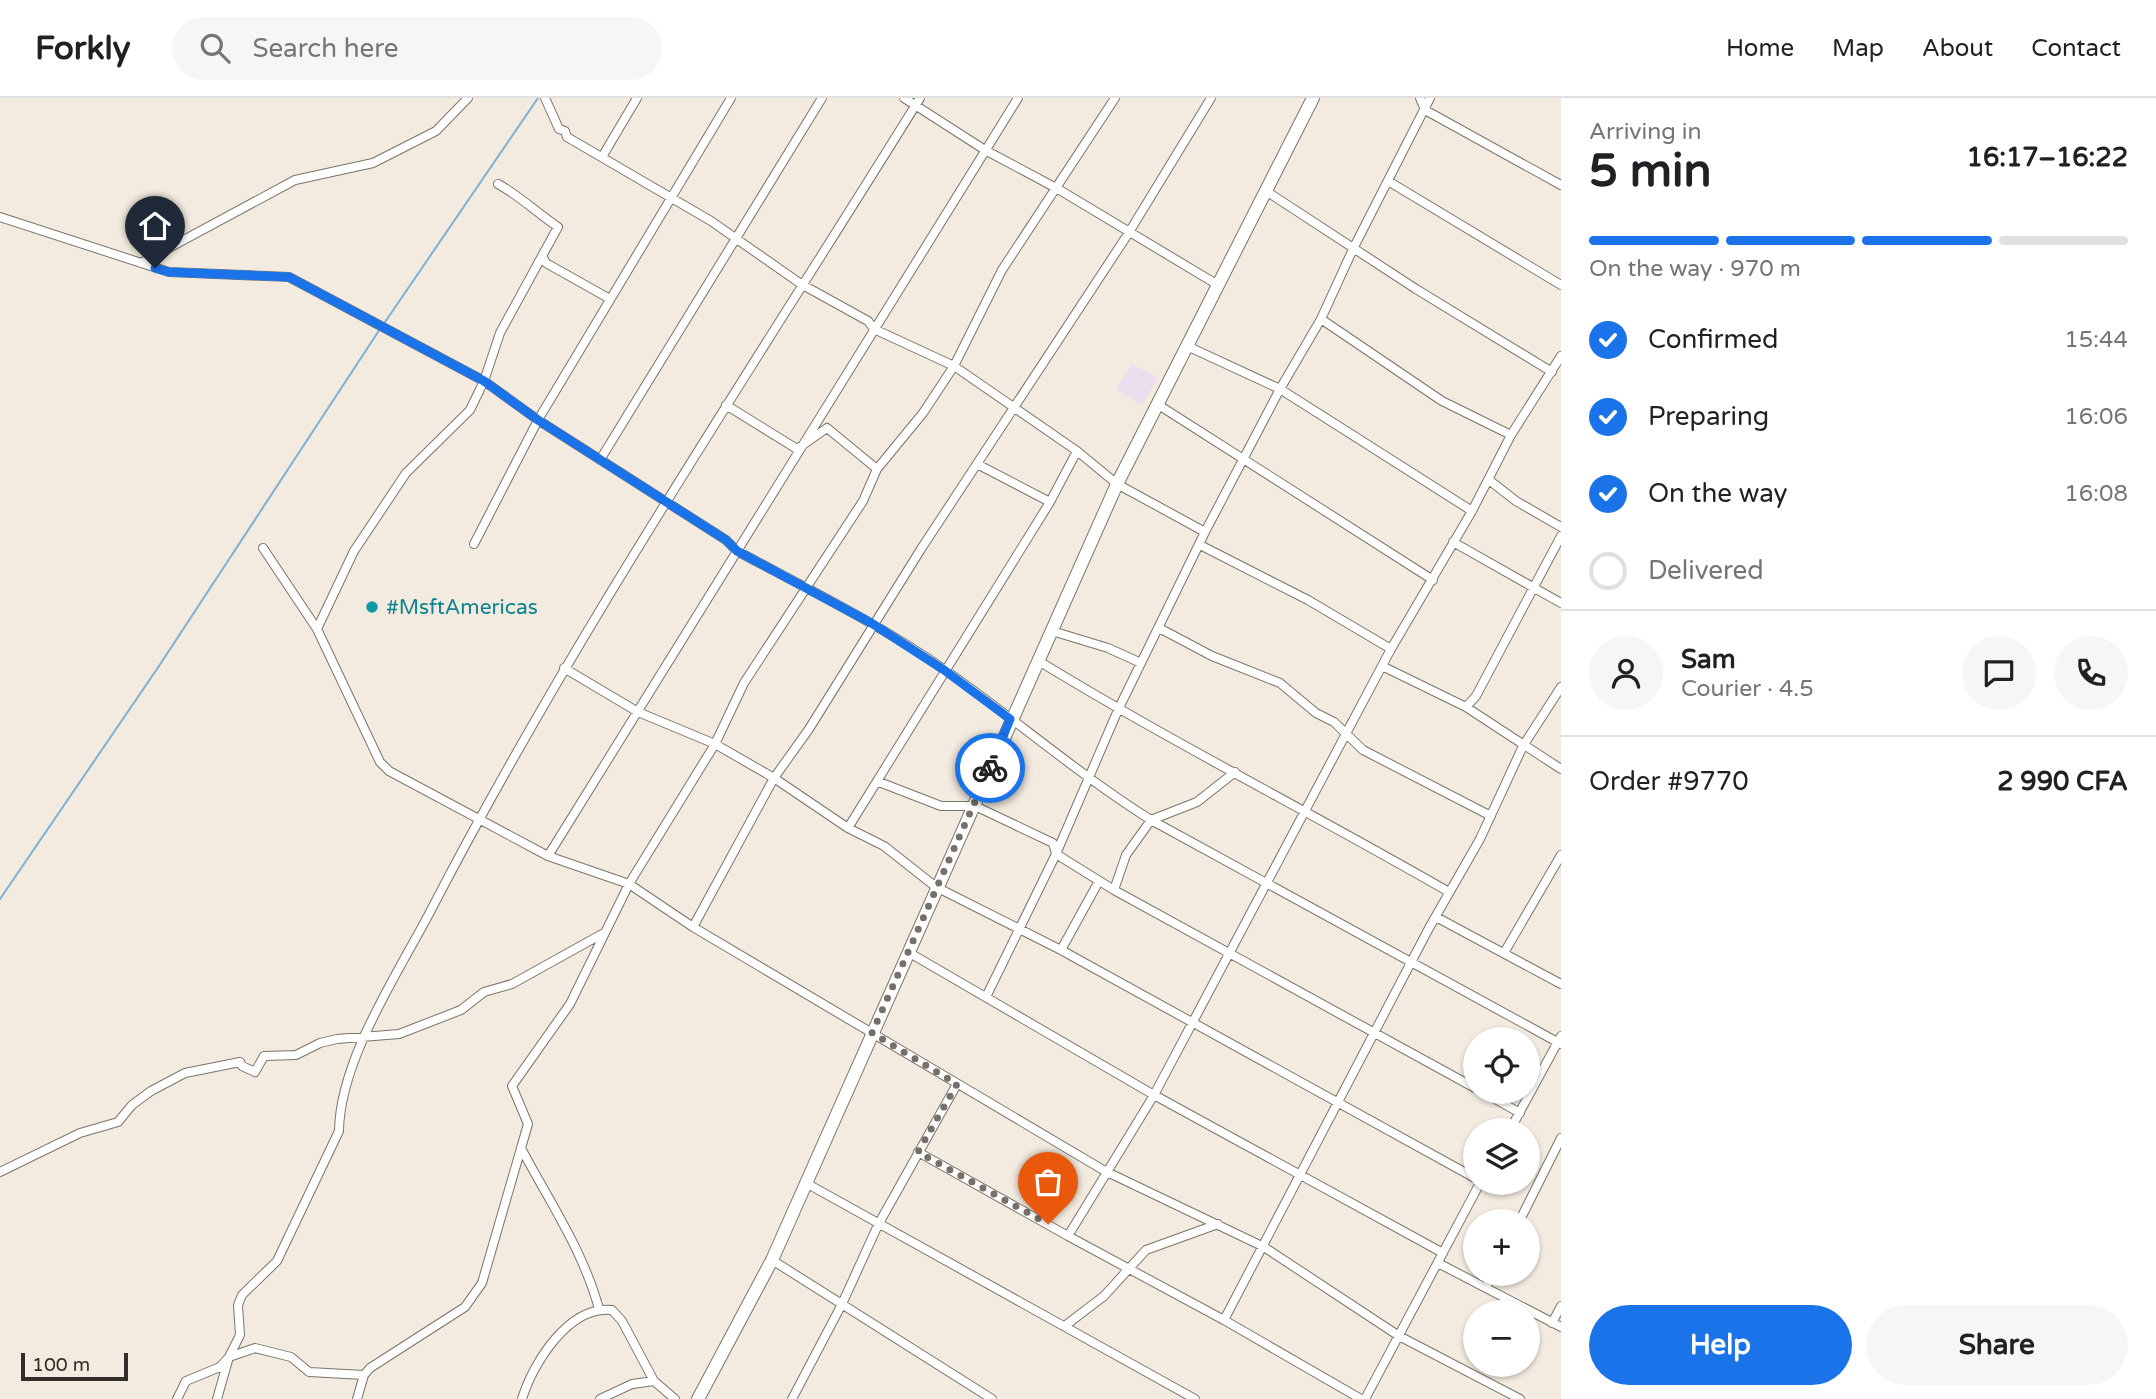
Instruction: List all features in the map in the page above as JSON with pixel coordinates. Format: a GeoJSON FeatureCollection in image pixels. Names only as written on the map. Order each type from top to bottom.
{"type":"FeatureCollection","features":[{"type":"Feature","properties":{"kind":"street"},"geometry":{"type":"LineString","coordinates":[[141,263],[295,180],[373,163],[436,131],[468,98]]}},
{"type":"Feature","properties":{"kind":"street"},"geometry":{"type":"LineString","coordinates":[[545,98],[559,129],[565,131],[567,137],[670,197],[801,284],[868,321],[874,329],[954,366],[1014,405],[1117,484],[1205,532]]}},
{"type":"Feature","properties":{"kind":"street"},"geometry":{"type":"LineString","coordinates":[[602,157],[637,98]]}},
{"type":"Feature","properties":{"kind":"street"},"geometry":{"type":"LineString","coordinates":[[474,544],[538,420],[731,98]]}},
{"type":"Feature","properties":{"kind":"street"},"geometry":{"type":"LineString","coordinates":[[600,460],[822,98]]}},
{"type":"Feature","properties":{"kind":"street"},"geometry":{"type":"LineString","coordinates":[[904,98],[918,102],[985,150],[1058,189],[1128,234],[1218,285]]}},
{"type":"Feature","properties":{"kind":"street"},"geometry":{"type":"LineString","coordinates":[[548,856],[797,449],[1018,98]]}},
{"type":"Feature","properties":{"kind":"street"},"geometry":{"type":"LineString","coordinates":[[357,1399],[364,1375],[438,1322],[453,1316],[474,1296],[482,1283],[496,1243],[528,1125],[512,1086],[570,1003],[629,884],[715,744],[744,683],[863,501],[877,469],[923,413],[954,366],[1002,270],[1058,189],[1115,98]]}},
{"type":"Feature","properties":{"kind":"street"},"geometry":{"type":"LineString","coordinates":[[693,927],[774,778],[809,729],[1014,405],[1128,234],[1211,98]]}},
{"type":"Feature","properties":{"kind":"street"},"geometry":{"type":"LineString","coordinates":[[698,1399],[772,1260],[936,887],[975,806],[1036,660],[1052,631],[1117,484],[1313,98]]}},
{"type":"Feature","properties":{"kind":"street"},"geometry":{"type":"LineString","coordinates":[[1420,98],[1424,110],[1561,185]]}},
{"type":"Feature","properties":{"kind":"street"},"geometry":{"type":"LineString","coordinates":[[987,995],[1056,854],[1118,710],[1205,532],[1280,389],[1321,318],[1430,98]]}},
{"type":"Feature","properties":{"kind":"street"},"geometry":{"type":"LineString","coordinates":[[217,1399],[229,1357],[240,1335],[238,1305],[242,1295],[277,1261],[335,1140],[362,1038],[477,821],[564,668],[801,284],[918,102]]}},
{"type":"Feature","properties":{"kind":"street"},"geometry":{"type":"LineString","coordinates":[[1388,181],[1561,285]]}},
{"type":"Feature","properties":{"kind":"street"},"geometry":{"type":"LineString","coordinates":[[317,629],[354,551],[406,474],[470,410],[484,381],[500,333],[558,227],[532,209],[518,195],[498,184]]}},
{"type":"Feature","properties":{"kind":"street"},"geometry":{"type":"LineString","coordinates":[[1266,191],[1353,249],[1552,372]]}},
{"type":"Feature","properties":{"kind":"street"},"geometry":{"type":"LineString","coordinates":[[0,217],[169,272],[289,277],[484,381],[538,420],[726,540],[737,551],[873,624],[944,670],[1089,780],[1151,820],[1560,1041],[1517,1118]]}},
{"type":"Feature","properties":{"kind":"street"},"geometry":{"type":"LineString","coordinates":[[542,256],[554,268],[610,299]]}},
{"type":"Feature","properties":{"kind":"street"},"geometry":{"type":"LineString","coordinates":[[1321,318],[1442,401],[1511,436]]}},
{"type":"Feature","properties":{"kind":"street"},"geometry":{"type":"LineString","coordinates":[[1187,346],[1280,389],[1472,511]]}},
{"type":"Feature","properties":{"kind":"street"},"geometry":{"type":"LineString","coordinates":[[1068,1236],[1105,1171],[1154,1095],[1391,649],[1472,511],[1511,436],[1561,356]]}},
{"type":"Feature","properties":{"kind":"street"},"geometry":{"type":"LineString","coordinates":[[1157,404],[1433,580]]}},
{"type":"Feature","properties":{"kind":"street"},"geometry":{"type":"LineString","coordinates":[[726,405],[797,449]]}},
{"type":"Feature","properties":{"kind":"street"},"geometry":{"type":"LineString","coordinates":[[797,449],[827,428],[877,469]]}},
{"type":"Feature","properties":{"kind":"street"},"geometry":{"type":"LineString","coordinates":[[848,828],[1050,502],[1077,451]]}},
{"type":"Feature","properties":{"kind":"street"},"geometry":{"type":"LineString","coordinates":[[977,464],[1050,502]]}},
{"type":"Feature","properties":{"kind":"street"},"geometry":{"type":"LineString","coordinates":[[1489,480],[1516,501],[1561,527]]}},
{"type":"Feature","properties":{"kind":"street"},"geometry":{"type":"LineString","coordinates":[[1466,707],[1476,696],[1561,536]]}},
{"type":"Feature","properties":{"kind":"street"},"geometry":{"type":"LineString","coordinates":[[1453,542],[1561,603]]}},
{"type":"Feature","properties":{"kind":"street"},"geometry":{"type":"LineString","coordinates":[[1200,545],[1308,600],[1391,649]]}},
{"type":"Feature","properties":{"kind":"street"},"geometry":{"type":"LineString","coordinates":[[263,548],[317,629],[384,767],[477,821],[548,856],[629,884],[693,927],[1105,1171],[1264,1247],[1399,1336],[1516,1398]]}},
{"type":"Feature","properties":{"kind":"street"},"geometry":{"type":"LineString","coordinates":[[1159,628],[1212,656],[1280,683],[1316,713],[1346,732],[1363,750],[1491,816]]}},
{"type":"Feature","properties":{"kind":"street"},"geometry":{"type":"LineString","coordinates":[[1052,631],[1108,648],[1142,663]]}},
{"type":"Feature","properties":{"kind":"street"},"geometry":{"type":"LineString","coordinates":[[1036,660],[1118,710],[1306,809],[1449,892]]}},
{"type":"Feature","properties":{"kind":"street"},"geometry":{"type":"LineString","coordinates":[[1382,666],[1466,707],[1561,769]]}},
{"type":"Feature","properties":{"kind":"street"},"geometry":{"type":"LineString","coordinates":[[564,668],[638,712],[715,744],[774,778],[848,828],[884,846],[936,887],[1061,950],[1463,1172]]}},
{"type":"Feature","properties":{"kind":"street"},"geometry":{"type":"LineString","coordinates":[[1224,1320],[1491,816],[1523,746],[1561,687]]}},
{"type":"Feature","properties":{"kind":"street"},"geometry":{"type":"LineString","coordinates":[[1114,890],[1126,855],[1151,820],[1198,802],[1235,772]]}},
{"type":"Feature","properties":{"kind":"street"},"geometry":{"type":"LineString","coordinates":[[878,782],[941,806],[975,806],[1053,843],[1056,854],[1098,881],[1463,1081]]}},
{"type":"Feature","properties":{"kind":"street"},"geometry":{"type":"LineString","coordinates":[[1504,953],[1561,855]]}},
{"type":"Feature","properties":{"kind":"street"},"geometry":{"type":"LineString","coordinates":[[1061,950],[1098,881]]}},
{"type":"Feature","properties":{"kind":"street"},"geometry":{"type":"LineString","coordinates":[[1436,917],[1561,984]]}},
{"type":"Feature","properties":{"kind":"street"},"geometry":{"type":"LineString","coordinates":[[0,1172],[80,1133],[118,1122],[132,1105],[151,1090],[184,1073],[240,1062],[242,1066],[255,1072],[264,1056],[296,1055],[320,1043],[400,1034],[454,1013],[484,992],[512,984],[603,933]]}},
{"type":"Feature","properties":{"kind":"street"},"geometry":{"type":"LineString","coordinates":[[908,952],[987,995],[1154,1095],[1443,1253]]}},
{"type":"Feature","properties":{"kind":"street"},"geometry":{"type":"LineString","coordinates":[[792,1399],[842,1304],[878,1225],[957,1084]]}},
{"type":"Feature","properties":{"kind":"street"},"geometry":{"type":"LineString","coordinates":[[1504,1104],[1520,1113]]}},
{"type":"Feature","properties":{"kind":"street"},"geometry":{"type":"LineString","coordinates":[[1526,1209],[1561,1138]]}},
{"type":"Feature","properties":{"kind":"street"},"geometry":{"type":"LineString","coordinates":[[520,1148],[576,1246],[599,1309]]}},
{"type":"Feature","properties":{"kind":"street"},"geometry":{"type":"LineString","coordinates":[[918,1152],[1363,1399],[1474,1195]]}},
{"type":"Feature","properties":{"kind":"street"},"geometry":{"type":"LineString","coordinates":[[806,1183],[1195,1399]]}},
{"type":"Feature","properties":{"kind":"street"},"geometry":{"type":"LineString","coordinates":[[1066,1325],[1104,1296],[1131,1270],[1146,1250],[1218,1224]]}},
{"type":"Feature","properties":{"kind":"street"},"geometry":{"type":"LineString","coordinates":[[772,1260],[992,1399]]}},
{"type":"Feature","properties":{"kind":"street"},"geometry":{"type":"LineString","coordinates":[[1438,1263],[1561,1327]]}},
{"type":"Feature","properties":{"kind":"street"},"geometry":{"type":"LineString","coordinates":[[1552,1323],[1561,1306]]}},
{"type":"Feature","properties":{"kind":"street"},"geometry":{"type":"LineString","coordinates":[[522,1399],[527,1381],[548,1346],[582,1315],[599,1309],[612,1310],[622,1321],[654,1381],[675,1399]]}},
{"type":"Feature","properties":{"kind":"street"},"geometry":{"type":"LineString","coordinates":[[177,1399],[186,1381],[220,1367],[229,1357],[255,1348],[291,1357],[309,1372],[364,1375]]}},
{"type":"Feature","properties":{"kind":"street"},"geometry":{"type":"LineString","coordinates":[[600,1399],[632,1384],[654,1381]]}},
{"type":"Feature","properties":{"kind":"shaded area"},"geometry":{"type":"Polygon","coordinates":[[[1132,364],[1158,378],[1142,405],[1116,390],[1132,364]]]}},
{"type":"Feature","properties":{"kind":"waterway"},"geometry":{"type":"LineString","coordinates":[[383,325],[538,98]]}},
{"type":"Feature","properties":{"kind":"waterway"},"geometry":{"type":"LineString","coordinates":[[0,899],[157,669],[380,329]]}},
{"type":"Feature","properties":{"kind":"way so far"},"geometry":{"type":"LineString","coordinates":[[990,768],[872,1033],[957,1084],[918,1152],[1048,1224]]}},
{"type":"Feature","properties":{"kind":"place","name":"#MsftAmericas"},"geometry":{"type":"Point","coordinates":[372,607]}},
{"type":"Feature","properties":{"kind":"route"},"geometry":{"type":"LineString","coordinates":[[155,268],[169,272],[289,277],[484,381],[538,420],[726,540],[737,551],[873,624],[944,670],[1010,719],[990,768]]}}]}
